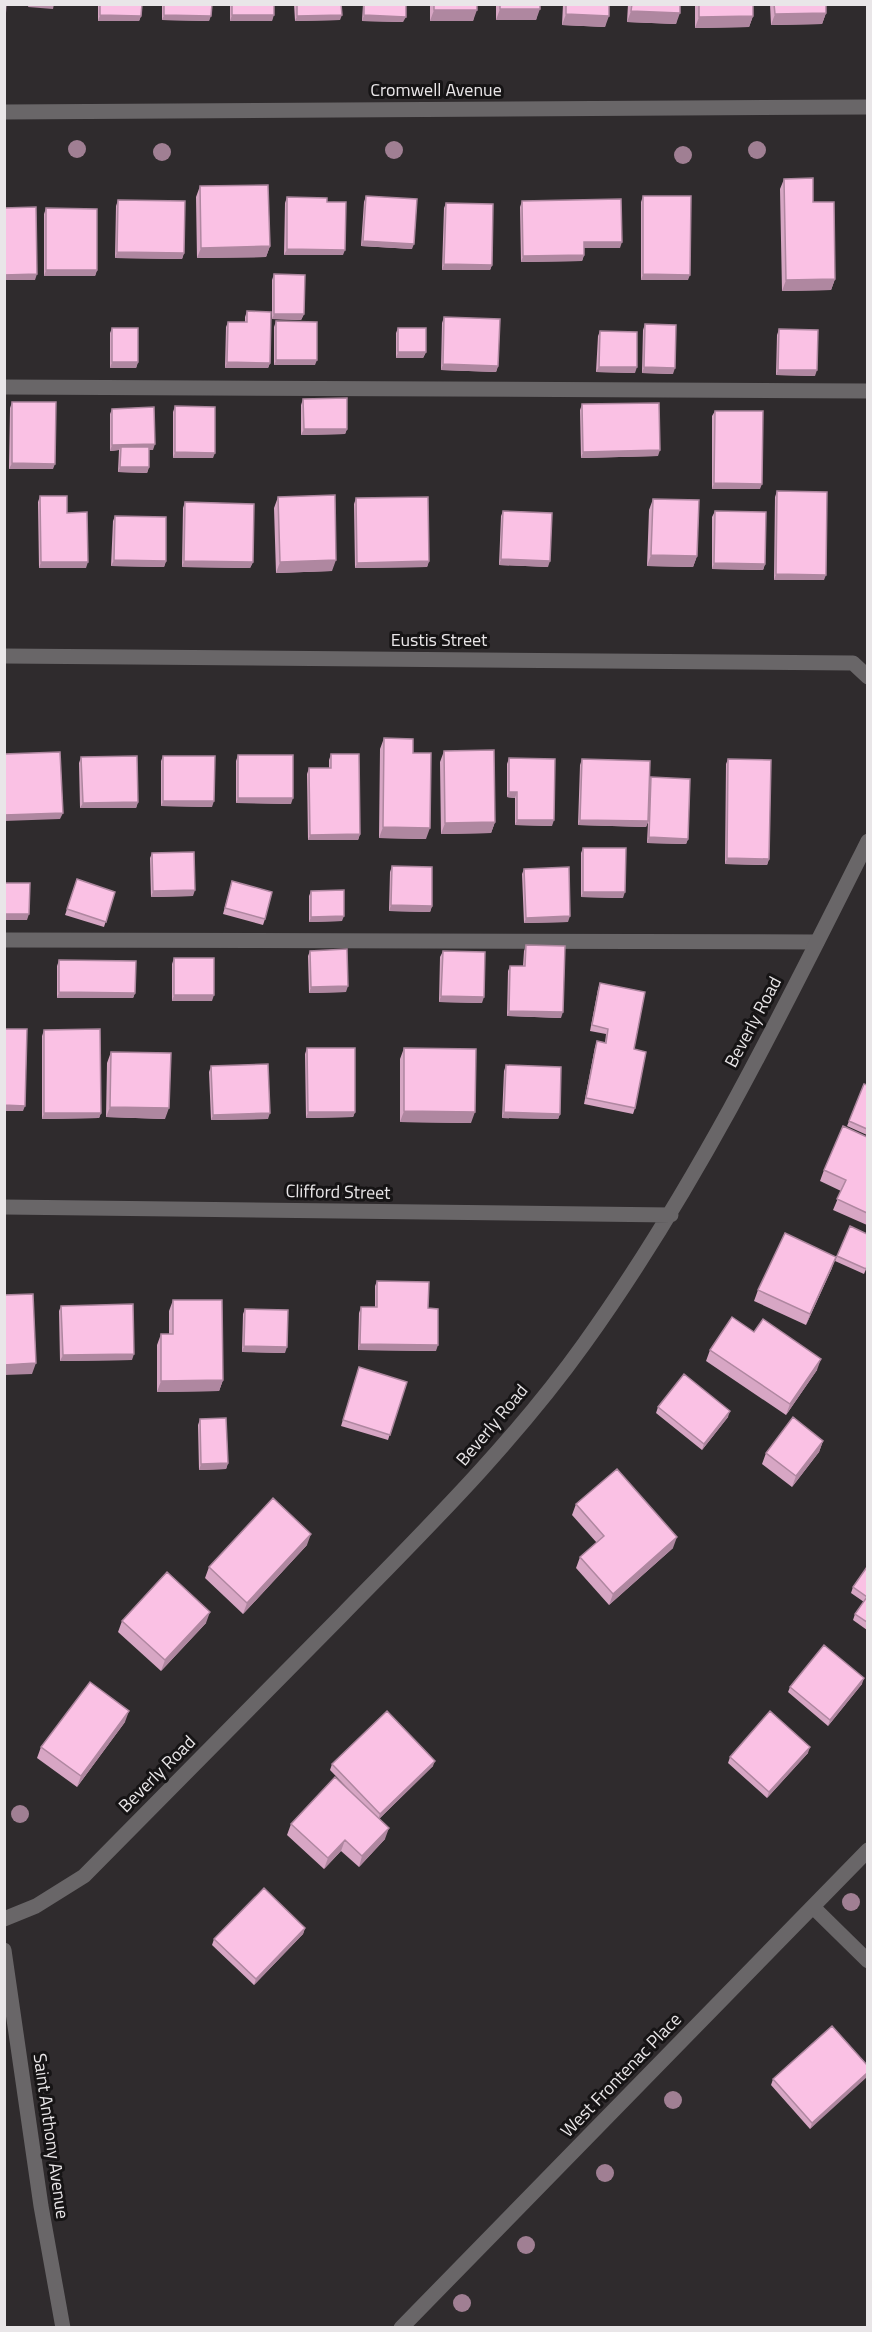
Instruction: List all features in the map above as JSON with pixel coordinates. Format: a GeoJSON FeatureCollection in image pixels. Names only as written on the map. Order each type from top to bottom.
{"type":"FeatureCollection","features":[{"type":"Feature","properties":{"kind":"street","name":"Cromwell Avenue"},"geometry":{"type":"LineString","coordinates":[[4,112],[867,107]]}},
{"type":"Feature","properties":{"kind":"street"},"geometry":{"type":"LineString","coordinates":[[4,387],[867,391]]}},
{"type":"Feature","properties":{"kind":"street","name":"Eustis Street"},"geometry":{"type":"LineString","coordinates":[[4,656],[853,663],[867,677]]}},
{"type":"Feature","properties":{"kind":"street","name":"Beverly Road"},"geometry":{"type":"LineString","coordinates":[[4,1919],[36,1906],[84,1876],[428,1528],[507,1441],[583,1346],[670,1215],[724,1120],[818,942],[867,841]]}},
{"type":"Feature","properties":{"kind":"street"},"geometry":{"type":"LineString","coordinates":[[4,940],[818,942]]}},
{"type":"Feature","properties":{"kind":"street","name":"Clifford Street"},"geometry":{"type":"LineString","coordinates":[[4,1207],[670,1215]]}},
{"type":"Feature","properties":{"kind":"street","name":"West Frontenac Place"},"geometry":{"type":"LineString","coordinates":[[401,2328],[867,1850]]}},
{"type":"Feature","properties":{"kind":"street"},"geometry":{"type":"LineString","coordinates":[[813,1907],[867,1961]]}},
{"type":"Feature","properties":{"kind":"street","name":"Saint Anthony Avenue"},"geometry":{"type":"LineString","coordinates":[[4,1950],[39,2195],[63,2328]]}},
{"type":"Feature","properties":{"kind":"building"},"geometry":{"type":"Polygon","coordinates":[[[100,4],[142,4],[141,16],[100,15],[100,4]]]}},
{"type":"Feature","properties":{"kind":"building"},"geometry":{"type":"Polygon","coordinates":[[[164,4],[212,4],[211,16],[164,15],[164,4]]]}},
{"type":"Feature","properties":{"kind":"building"},"geometry":{"type":"Polygon","coordinates":[[[232,4],[274,4],[274,15],[232,15],[232,4]]]}},
{"type":"Feature","properties":{"kind":"building"},"geometry":{"type":"Polygon","coordinates":[[[297,4],[341,4],[342,15],[297,16],[297,4]]]}},
{"type":"Feature","properties":{"kind":"building"},"geometry":{"type":"Polygon","coordinates":[[[364,4],[406,4],[406,17],[364,15],[364,4]]]}},
{"type":"Feature","properties":{"kind":"building"},"geometry":{"type":"Polygon","coordinates":[[[434,4],[477,4],[477,10],[434,10],[434,4]]]}},
{"type":"Feature","properties":{"kind":"building"},"geometry":{"type":"Polygon","coordinates":[[[500,4],[540,4],[540,9],[500,9],[500,4]]]}},
{"type":"Feature","properties":{"kind":"building"},"geometry":{"type":"Polygon","coordinates":[[[566,4],[609,4],[609,16],[566,14],[566,4]]]}},
{"type":"Feature","properties":{"kind":"building"},"geometry":{"type":"Polygon","coordinates":[[[632,4],[680,4],[680,13],[631,11],[632,4]]]}},
{"type":"Feature","properties":{"kind":"building"},"geometry":{"type":"Polygon","coordinates":[[[699,4],[753,4],[753,16],[699,17],[699,4]]]}},
{"type":"Feature","properties":{"kind":"building"},"geometry":{"type":"Polygon","coordinates":[[[774,4],[826,4],[826,13],[775,14],[774,4]]]}},
{"type":"Feature","properties":{"kind":"building"},"geometry":{"type":"Polygon","coordinates":[[[813,178],[813,202],[834,202],[835,279],[786,280],[784,179],[813,178]]]}},
{"type":"Feature","properties":{"kind":"building"},"geometry":{"type":"Polygon","coordinates":[[[268,185],[270,246],[201,248],[200,186],[268,185]]]}},
{"type":"Feature","properties":{"kind":"building"},"geometry":{"type":"Polygon","coordinates":[[[366,196],[417,199],[414,244],[363,241],[366,196]]]}},
{"type":"Feature","properties":{"kind":"building"},"geometry":{"type":"Polygon","coordinates":[[[643,196],[691,196],[690,275],[643,274],[643,196]]]}},
{"type":"Feature","properties":{"kind":"building"},"geometry":{"type":"Polygon","coordinates":[[[287,197],[327,198],[327,202],[346,202],[345,250],[287,249],[287,197]]]}},
{"type":"Feature","properties":{"kind":"building"},"geometry":{"type":"Polygon","coordinates":[[[621,199],[622,242],[584,242],[584,255],[523,256],[522,201],[621,199]]]}},
{"type":"Feature","properties":{"kind":"building"},"geometry":{"type":"Polygon","coordinates":[[[118,200],[185,201],[184,253],[117,252],[118,200]]]}},
{"type":"Feature","properties":{"kind":"building"},"geometry":{"type":"Polygon","coordinates":[[[446,203],[493,204],[492,265],[444,264],[446,203]]]}},
{"type":"Feature","properties":{"kind":"building"},"geometry":{"type":"Polygon","coordinates":[[[36,207],[37,274],[4,275],[4,208],[36,207]]]}},
{"type":"Feature","properties":{"kind":"building"},"geometry":{"type":"Polygon","coordinates":[[[46,208],[97,209],[97,270],[46,270],[46,208]]]}},
{"type":"Feature","properties":{"kind":"building"},"geometry":{"type":"Polygon","coordinates":[[[274,274],[305,275],[304,314],[274,314],[274,274]]]}},
{"type":"Feature","properties":{"kind":"building"},"geometry":{"type":"Polygon","coordinates":[[[247,311],[271,312],[270,363],[227,362],[228,322],[247,322],[247,311]]]}},
{"type":"Feature","properties":{"kind":"building"},"geometry":{"type":"Polygon","coordinates":[[[444,317],[500,319],[498,366],[443,364],[444,317]]]}},
{"type":"Feature","properties":{"kind":"building"},"geometry":{"type":"Polygon","coordinates":[[[276,321],[317,322],[317,360],[276,360],[276,321]]]}},
{"type":"Feature","properties":{"kind":"building"},"geometry":{"type":"Polygon","coordinates":[[[645,324],[676,325],[675,368],[644,367],[645,324]]]}},
{"type":"Feature","properties":{"kind":"building"},"geometry":{"type":"Polygon","coordinates":[[[112,328],[138,328],[138,362],[112,362],[112,328]]]}},
{"type":"Feature","properties":{"kind":"building"},"geometry":{"type":"Polygon","coordinates":[[[398,328],[426,328],[426,352],[398,352],[398,328]]]}},
{"type":"Feature","properties":{"kind":"building"},"geometry":{"type":"Polygon","coordinates":[[[779,329],[818,330],[817,370],[778,370],[779,329]]]}},
{"type":"Feature","properties":{"kind":"building"},"geometry":{"type":"Polygon","coordinates":[[[600,331],[637,332],[637,367],[599,367],[600,331]]]}},
{"type":"Feature","properties":{"kind":"building"},"geometry":{"type":"Polygon","coordinates":[[[347,398],[347,429],[304,429],[303,399],[347,398]]]}},
{"type":"Feature","properties":{"kind":"building"},"geometry":{"type":"Polygon","coordinates":[[[12,402],[56,402],[55,464],[12,463],[12,402]]]}},
{"type":"Feature","properties":{"kind":"building"},"geometry":{"type":"Polygon","coordinates":[[[659,403],[660,450],[583,452],[582,404],[659,403]]]}},
{"type":"Feature","properties":{"kind":"building"},"geometry":{"type":"Polygon","coordinates":[[[175,406],[215,407],[215,453],[175,452],[175,406]]]}},
{"type":"Feature","properties":{"kind":"building"},"geometry":{"type":"Polygon","coordinates":[[[154,407],[155,444],[112,445],[112,409],[154,407]]]}},
{"type":"Feature","properties":{"kind":"building"},"geometry":{"type":"Polygon","coordinates":[[[715,411],[763,411],[762,484],[714,483],[715,411]]]}},
{"type":"Feature","properties":{"kind":"building"},"geometry":{"type":"Polygon","coordinates":[[[121,447],[149,447],[149,467],[120,467],[121,447]]]}},
{"type":"Feature","properties":{"kind":"building"},"geometry":{"type":"Polygon","coordinates":[[[777,491],[827,492],[826,575],[776,574],[777,491]]]}},
{"type":"Feature","properties":{"kind":"building"},"geometry":{"type":"Polygon","coordinates":[[[335,495],[336,560],[280,562],[278,497],[335,495]]]}},
{"type":"Feature","properties":{"kind":"building"},"geometry":{"type":"Polygon","coordinates":[[[40,496],[67,496],[67,513],[87,512],[88,562],[41,562],[40,496]]]}},
{"type":"Feature","properties":{"kind":"building"},"geometry":{"type":"Polygon","coordinates":[[[428,497],[429,561],[357,563],[356,498],[428,497]]]}},
{"type":"Feature","properties":{"kind":"building"},"geometry":{"type":"Polygon","coordinates":[[[653,499],[699,500],[697,556],[651,555],[653,499]]]}},
{"type":"Feature","properties":{"kind":"building"},"geometry":{"type":"Polygon","coordinates":[[[185,502],[254,504],[253,562],[184,561],[185,502]]]}},
{"type":"Feature","properties":{"kind":"building"},"geometry":{"type":"Polygon","coordinates":[[[503,511],[552,513],[550,561],[501,559],[503,511]]]}},
{"type":"Feature","properties":{"kind":"building"},"geometry":{"type":"Polygon","coordinates":[[[715,511],[766,512],[765,564],[714,563],[715,511]]]}},
{"type":"Feature","properties":{"kind":"building"},"geometry":{"type":"Polygon","coordinates":[[[115,516],[166,517],[166,561],[114,560],[115,516]]]}},
{"type":"Feature","properties":{"kind":"building"},"geometry":{"type":"Polygon","coordinates":[[[384,738],[413,739],[413,753],[431,753],[430,828],[383,827],[384,738]]]}},
{"type":"Feature","properties":{"kind":"building"},"geometry":{"type":"Polygon","coordinates":[[[494,750],[495,822],[445,823],[444,751],[494,750]]]}},
{"type":"Feature","properties":{"kind":"building"},"geometry":{"type":"Polygon","coordinates":[[[60,752],[63,813],[4,815],[4,754],[60,752]]]}},
{"type":"Feature","properties":{"kind":"building"},"geometry":{"type":"Polygon","coordinates":[[[331,754],[359,754],[360,834],[310,835],[309,768],[331,768],[331,754]]]}},
{"type":"Feature","properties":{"kind":"building"},"geometry":{"type":"Polygon","coordinates":[[[238,755],[293,755],[293,798],[238,798],[238,755]]]}},
{"type":"Feature","properties":{"kind":"building"},"geometry":{"type":"Polygon","coordinates":[[[137,756],[138,802],[83,803],[81,757],[137,756]]]}},
{"type":"Feature","properties":{"kind":"building"},"geometry":{"type":"Polygon","coordinates":[[[163,756],[215,756],[214,801],[163,801],[163,756]]]}},
{"type":"Feature","properties":{"kind":"building"},"geometry":{"type":"Polygon","coordinates":[[[509,758],[555,759],[554,820],[517,820],[517,792],[509,792],[509,758]]]}},
{"type":"Feature","properties":{"kind":"building"},"geometry":{"type":"Polygon","coordinates":[[[582,759],[650,761],[648,821],[580,820],[582,759]]]}},
{"type":"Feature","properties":{"kind":"building"},"geometry":{"type":"Polygon","coordinates":[[[728,759],[771,760],[769,859],[727,858],[728,759]]]}},
{"type":"Feature","properties":{"kind":"building"},"geometry":{"type":"Polygon","coordinates":[[[651,777],[690,779],[688,839],[649,837],[651,777]]]}},
{"type":"Feature","properties":{"kind":"building"},"geometry":{"type":"Polygon","coordinates":[[[583,848],[626,848],[625,892],[583,892],[583,848]]]}},
{"type":"Feature","properties":{"kind":"building"},"geometry":{"type":"Polygon","coordinates":[[[194,852],[195,890],[153,891],[152,853],[194,852]]]}},
{"type":"Feature","properties":{"kind":"building"},"geometry":{"type":"Polygon","coordinates":[[[392,866],[432,867],[432,906],[391,905],[392,866]]]}},
{"type":"Feature","properties":{"kind":"building"},"geometry":{"type":"Polygon","coordinates":[[[569,867],[570,916],[526,918],[524,869],[569,867]]]}},
{"type":"Feature","properties":{"kind":"building"},"geometry":{"type":"Polygon","coordinates":[[[77,879],[115,892],[106,922],[67,909],[77,879]]]}},
{"type":"Feature","properties":{"kind":"building"},"geometry":{"type":"Polygon","coordinates":[[[232,881],[272,892],[265,919],[225,908],[232,881]]]}},
{"type":"Feature","properties":{"kind":"building"},"geometry":{"type":"Polygon","coordinates":[[[4,883],[30,883],[29,914],[4,914],[4,883]]]}},
{"type":"Feature","properties":{"kind":"building"},"geometry":{"type":"Polygon","coordinates":[[[344,890],[344,916],[311,917],[311,891],[344,890]]]}},
{"type":"Feature","properties":{"kind":"building"},"geometry":{"type":"Polygon","coordinates":[[[526,945],[565,946],[563,1012],[509,1011],[510,966],[525,966],[526,945]]]}},
{"type":"Feature","properties":{"kind":"building"},"geometry":{"type":"Polygon","coordinates":[[[347,949],[348,986],[311,987],[310,951],[347,949]]]}},
{"type":"Feature","properties":{"kind":"building"},"geometry":{"type":"Polygon","coordinates":[[[443,951],[485,952],[484,997],[441,996],[443,951]]]}},
{"type":"Feature","properties":{"kind":"building"},"geometry":{"type":"Polygon","coordinates":[[[174,958],[214,958],[214,995],[174,995],[174,958]]]}},
{"type":"Feature","properties":{"kind":"building"},"geometry":{"type":"Polygon","coordinates":[[[59,960],[136,961],[135,993],[59,992],[59,960]]]}},
{"type":"Feature","properties":{"kind":"building"},"geometry":{"type":"Polygon","coordinates":[[[600,983],[645,992],[634,1049],[646,1052],[635,1108],[586,1098],[597,1041],[606,1043],[608,1029],[592,1025],[600,983]]]}},
{"type":"Feature","properties":{"kind":"building"},"geometry":{"type":"Polygon","coordinates":[[[4,1029],[27,1029],[25,1106],[4,1105],[4,1029]]]}},
{"type":"Feature","properties":{"kind":"building"},"geometry":{"type":"Polygon","coordinates":[[[100,1029],[101,1113],[44,1113],[44,1030],[100,1029]]]}},
{"type":"Feature","properties":{"kind":"building"},"geometry":{"type":"Polygon","coordinates":[[[307,1048],[355,1048],[355,1112],[308,1112],[307,1048]]]}},
{"type":"Feature","properties":{"kind":"building"},"geometry":{"type":"Polygon","coordinates":[[[404,1048],[476,1049],[475,1112],[404,1111],[404,1048]]]}},
{"type":"Feature","properties":{"kind":"building"},"geometry":{"type":"Polygon","coordinates":[[[111,1052],[171,1053],[169,1108],[110,1107],[111,1052]]]}},
{"type":"Feature","properties":{"kind":"building"},"geometry":{"type":"Polygon","coordinates":[[[268,1064],[270,1113],[213,1115],[211,1066],[268,1064]]]}},
{"type":"Feature","properties":{"kind":"building"},"geometry":{"type":"Polygon","coordinates":[[[506,1065],[561,1067],[560,1114],[504,1112],[506,1065]]]}},
{"type":"Feature","properties":{"kind":"building"},"geometry":{"type":"Polygon","coordinates":[[[864,1084],[867,1085],[867,1129],[849,1121],[864,1084]]]}},
{"type":"Feature","properties":{"kind":"building"},"geometry":{"type":"Polygon","coordinates":[[[843,1126],[867,1137],[867,1213],[837,1199],[846,1180],[824,1170],[843,1126]]]}},
{"type":"Feature","properties":{"kind":"building"},"geometry":{"type":"Polygon","coordinates":[[[850,1226],[867,1234],[866,1269],[837,1256],[850,1226]]]}},
{"type":"Feature","properties":{"kind":"building"},"geometry":{"type":"Polygon","coordinates":[[[785,1233],[836,1257],[810,1314],[758,1290],[785,1233]]]}},
{"type":"Feature","properties":{"kind":"building"},"geometry":{"type":"Polygon","coordinates":[[[377,1281],[429,1282],[428,1308],[438,1309],[438,1345],[360,1344],[361,1307],[377,1307],[377,1281]]]}},
{"type":"Feature","properties":{"kind":"building"},"geometry":{"type":"Polygon","coordinates":[[[33,1294],[36,1363],[4,1365],[4,1295],[33,1294]]]}},
{"type":"Feature","properties":{"kind":"building"},"geometry":{"type":"Polygon","coordinates":[[[173,1300],[222,1300],[223,1380],[161,1381],[161,1334],[173,1334],[173,1300]]]}},
{"type":"Feature","properties":{"kind":"building"},"geometry":{"type":"Polygon","coordinates":[[[133,1304],[134,1354],[63,1355],[61,1306],[133,1304]]]}},
{"type":"Feature","properties":{"kind":"building"},"geometry":{"type":"Polygon","coordinates":[[[245,1309],[288,1310],[287,1347],[244,1346],[245,1309]]]}},
{"type":"Feature","properties":{"kind":"building"},"geometry":{"type":"Polygon","coordinates":[[[732,1317],[754,1332],[763,1319],[821,1359],[790,1404],[710,1350],[732,1317]]]}},
{"type":"Feature","properties":{"kind":"building"},"geometry":{"type":"Polygon","coordinates":[[[359,1367],[407,1382],[390,1435],[343,1420],[359,1367]]]}},
{"type":"Feature","properties":{"kind":"building"},"geometry":{"type":"Polygon","coordinates":[[[684,1374],[730,1411],[704,1444],[658,1407],[684,1374]]]}},
{"type":"Feature","properties":{"kind":"building"},"geometry":{"type":"Polygon","coordinates":[[[793,1417],[823,1441],[796,1476],[766,1453],[793,1417]]]}},
{"type":"Feature","properties":{"kind":"building"},"geometry":{"type":"Polygon","coordinates":[[[226,1418],[228,1463],[201,1464],[200,1419],[226,1418]]]}},
{"type":"Feature","properties":{"kind":"building"},"geometry":{"type":"Polygon","coordinates":[[[617,1469],[677,1537],[613,1594],[580,1557],[604,1536],[576,1504],[617,1469]]]}},
{"type":"Feature","properties":{"kind":"building"},"geometry":{"type":"Polygon","coordinates":[[[273,1498],[311,1534],[247,1603],[209,1567],[273,1498]]]}},
{"type":"Feature","properties":{"kind":"building"},"geometry":{"type":"Polygon","coordinates":[[[867,1567],[867,1597],[853,1587],[867,1567]]]}},
{"type":"Feature","properties":{"kind":"building"},"geometry":{"type":"Polygon","coordinates":[[[167,1572],[210,1612],[165,1660],[122,1621],[167,1572]]]}},
{"type":"Feature","properties":{"kind":"building"},"geometry":{"type":"Polygon","coordinates":[[[867,1597],[867,1622],[855,1614],[867,1597]]]}},
{"type":"Feature","properties":{"kind":"building"},"geometry":{"type":"Polygon","coordinates":[[[824,1645],[864,1678],[830,1720],[790,1687],[824,1645]]]}},
{"type":"Feature","properties":{"kind":"building"},"geometry":{"type":"Polygon","coordinates":[[[90,1682],[129,1711],[81,1776],[41,1747],[90,1682]]]}},
{"type":"Feature","properties":{"kind":"building"},"geometry":{"type":"Polygon","coordinates":[[[387,1711],[435,1761],[380,1814],[332,1764],[387,1711]]]}},
{"type":"Feature","properties":{"kind":"building"},"geometry":{"type":"Polygon","coordinates":[[[770,1711],[810,1747],[769,1792],[730,1757],[770,1711]]]}},
{"type":"Feature","properties":{"kind":"building"},"geometry":{"type":"Polygon","coordinates":[[[335,1777],[389,1828],[362,1856],[345,1840],[328,1858],[291,1824],[335,1777]]]}},
{"type":"Feature","properties":{"kind":"building"},"geometry":{"type":"Polygon","coordinates":[[[264,1888],[305,1928],[256,1979],[214,1939],[264,1888]]]}},
{"type":"Feature","properties":{"kind":"building"},"geometry":{"type":"Polygon","coordinates":[[[832,2026],[867,2065],[867,2073],[812,2123],[773,2079],[832,2026]]]}}]}
